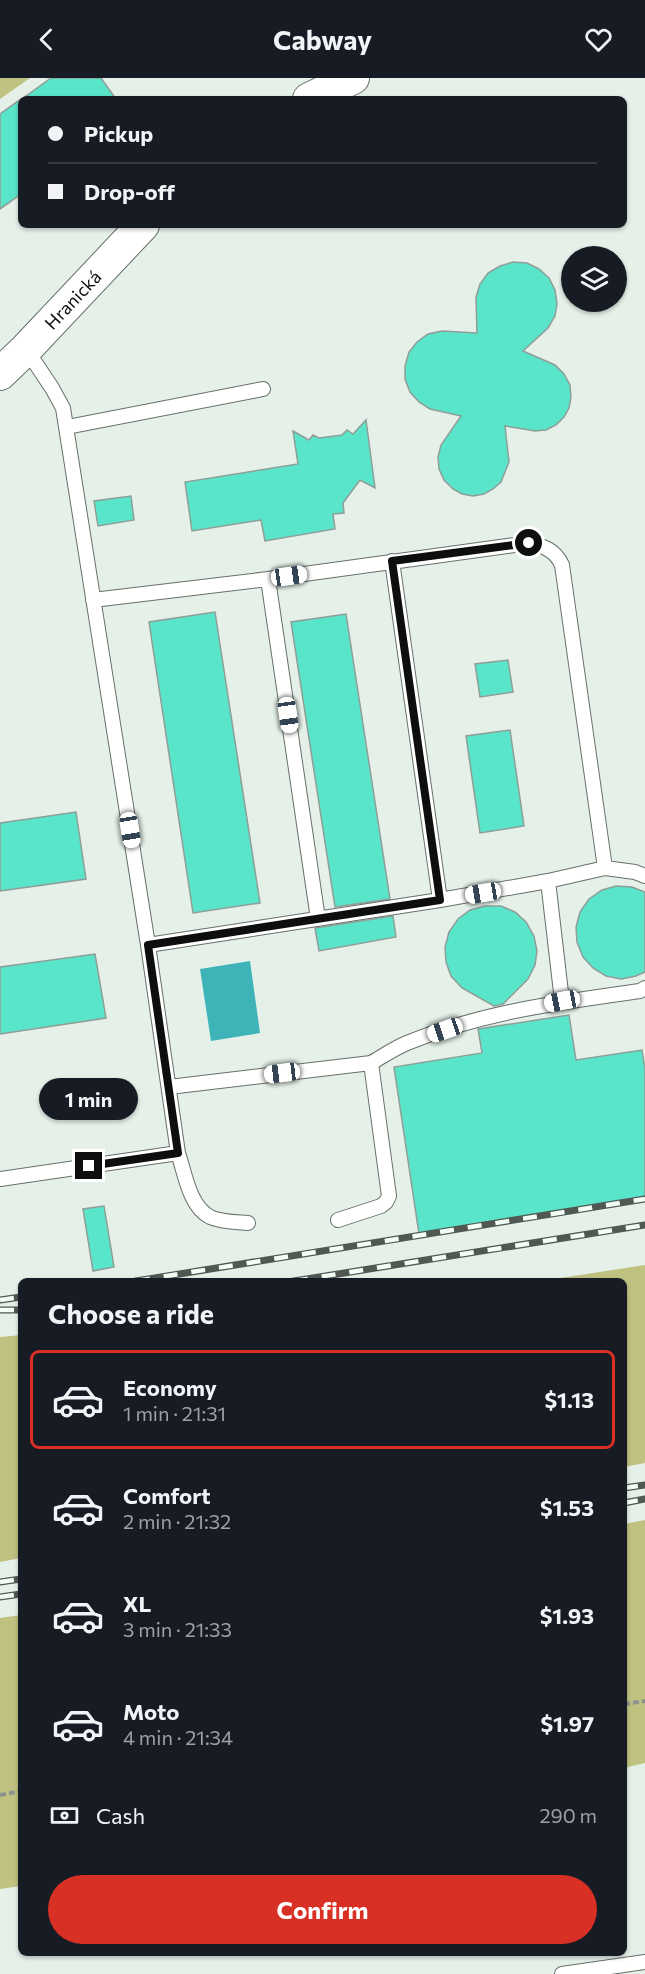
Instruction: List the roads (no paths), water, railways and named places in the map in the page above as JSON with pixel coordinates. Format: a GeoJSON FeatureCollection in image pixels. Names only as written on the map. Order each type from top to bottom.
{"type":"FeatureCollection","features":[{"type":"Feature","properties":{"kind":"street"},"geometry":{"type":"LineString","coordinates":[[315,96],[353,78]]}},
{"type":"Feature","properties":{"kind":"street","name":"Hranická"},"geometry":{"type":"LineString","coordinates":[[0,374],[141,228]]}},
{"type":"Feature","properties":{"kind":"lane"},"geometry":{"type":"LineString","coordinates":[[26,349],[63,408],[67,427],[178,1153],[194,1200],[200,1209],[220,1220],[248,1223]]}},
{"type":"Feature","properties":{"kind":"lane"},"geometry":{"type":"LineString","coordinates":[[67,427],[263,389]]}},
{"type":"Feature","properties":{"kind":"lane"},"geometry":{"type":"LineString","coordinates":[[93,600],[268,579],[529,543],[542,546],[558,556],[562,564],[605,868]]}},
{"type":"Feature","properties":{"kind":"lane"},"geometry":{"type":"LineString","coordinates":[[392,561],[440,900]]}},
{"type":"Feature","properties":{"kind":"lane"},"geometry":{"type":"LineString","coordinates":[[268,579],[318,919]]}},
{"type":"Feature","properties":{"kind":"lane"},"geometry":{"type":"LineString","coordinates":[[148,945],[440,900],[548,881],[605,868],[635,872],[645,876]]}},
{"type":"Feature","properties":{"kind":"lane"},"geometry":{"type":"LineString","coordinates":[[548,881],[562,1001]]}},
{"type":"Feature","properties":{"kind":"lane"},"geometry":{"type":"LineString","coordinates":[[169,1087],[371,1063],[406,1043],[484,1016],[562,1001],[640,991],[645,988]]}},
{"type":"Feature","properties":{"kind":"lane"},"geometry":{"type":"LineString","coordinates":[[338,1220],[381,1206],[389,1196],[371,1063]]}},
{"type":"Feature","properties":{"kind":"lane"},"geometry":{"type":"LineString","coordinates":[[0,1179],[178,1153]]}},
{"type":"Feature","properties":{"kind":"lane"},"geometry":{"type":"LineString","coordinates":[[568,1974],[645,1962]]}},
{"type":"Feature","properties":{"kind":"water"},"geometry":{"type":"Polygon","coordinates":[[[250,961],[260,1033],[211,1041],[200,969],[250,961]]]}},
{"type":"Feature","properties":{"kind":"railway"},"geometry":{"type":"LineString","coordinates":[[155,1278],[645,1199]]}},
{"type":"Feature","properties":{"kind":"railway"},"geometry":{"type":"LineString","coordinates":[[313,1278],[645,1225]]}},
{"type":"Feature","properties":{"kind":"railway"},"geometry":{"type":"LineString","coordinates":[[0,1300],[18,1297]]}},
{"type":"Feature","properties":{"kind":"railway"},"geometry":{"type":"LineString","coordinates":[[0,1310],[18,1310]]}},
{"type":"Feature","properties":{"kind":"railway"},"geometry":{"type":"LineString","coordinates":[[627,1488],[645,1485]]}},
{"type":"Feature","properties":{"kind":"railway"},"geometry":{"type":"LineString","coordinates":[[627,1502],[645,1499]]}},
{"type":"Feature","properties":{"kind":"railway"},"geometry":{"type":"LineString","coordinates":[[0,1582],[18,1579]]}},
{"type":"Feature","properties":{"kind":"railway"},"geometry":{"type":"LineString","coordinates":[[0,1597],[18,1594]]}}]}
